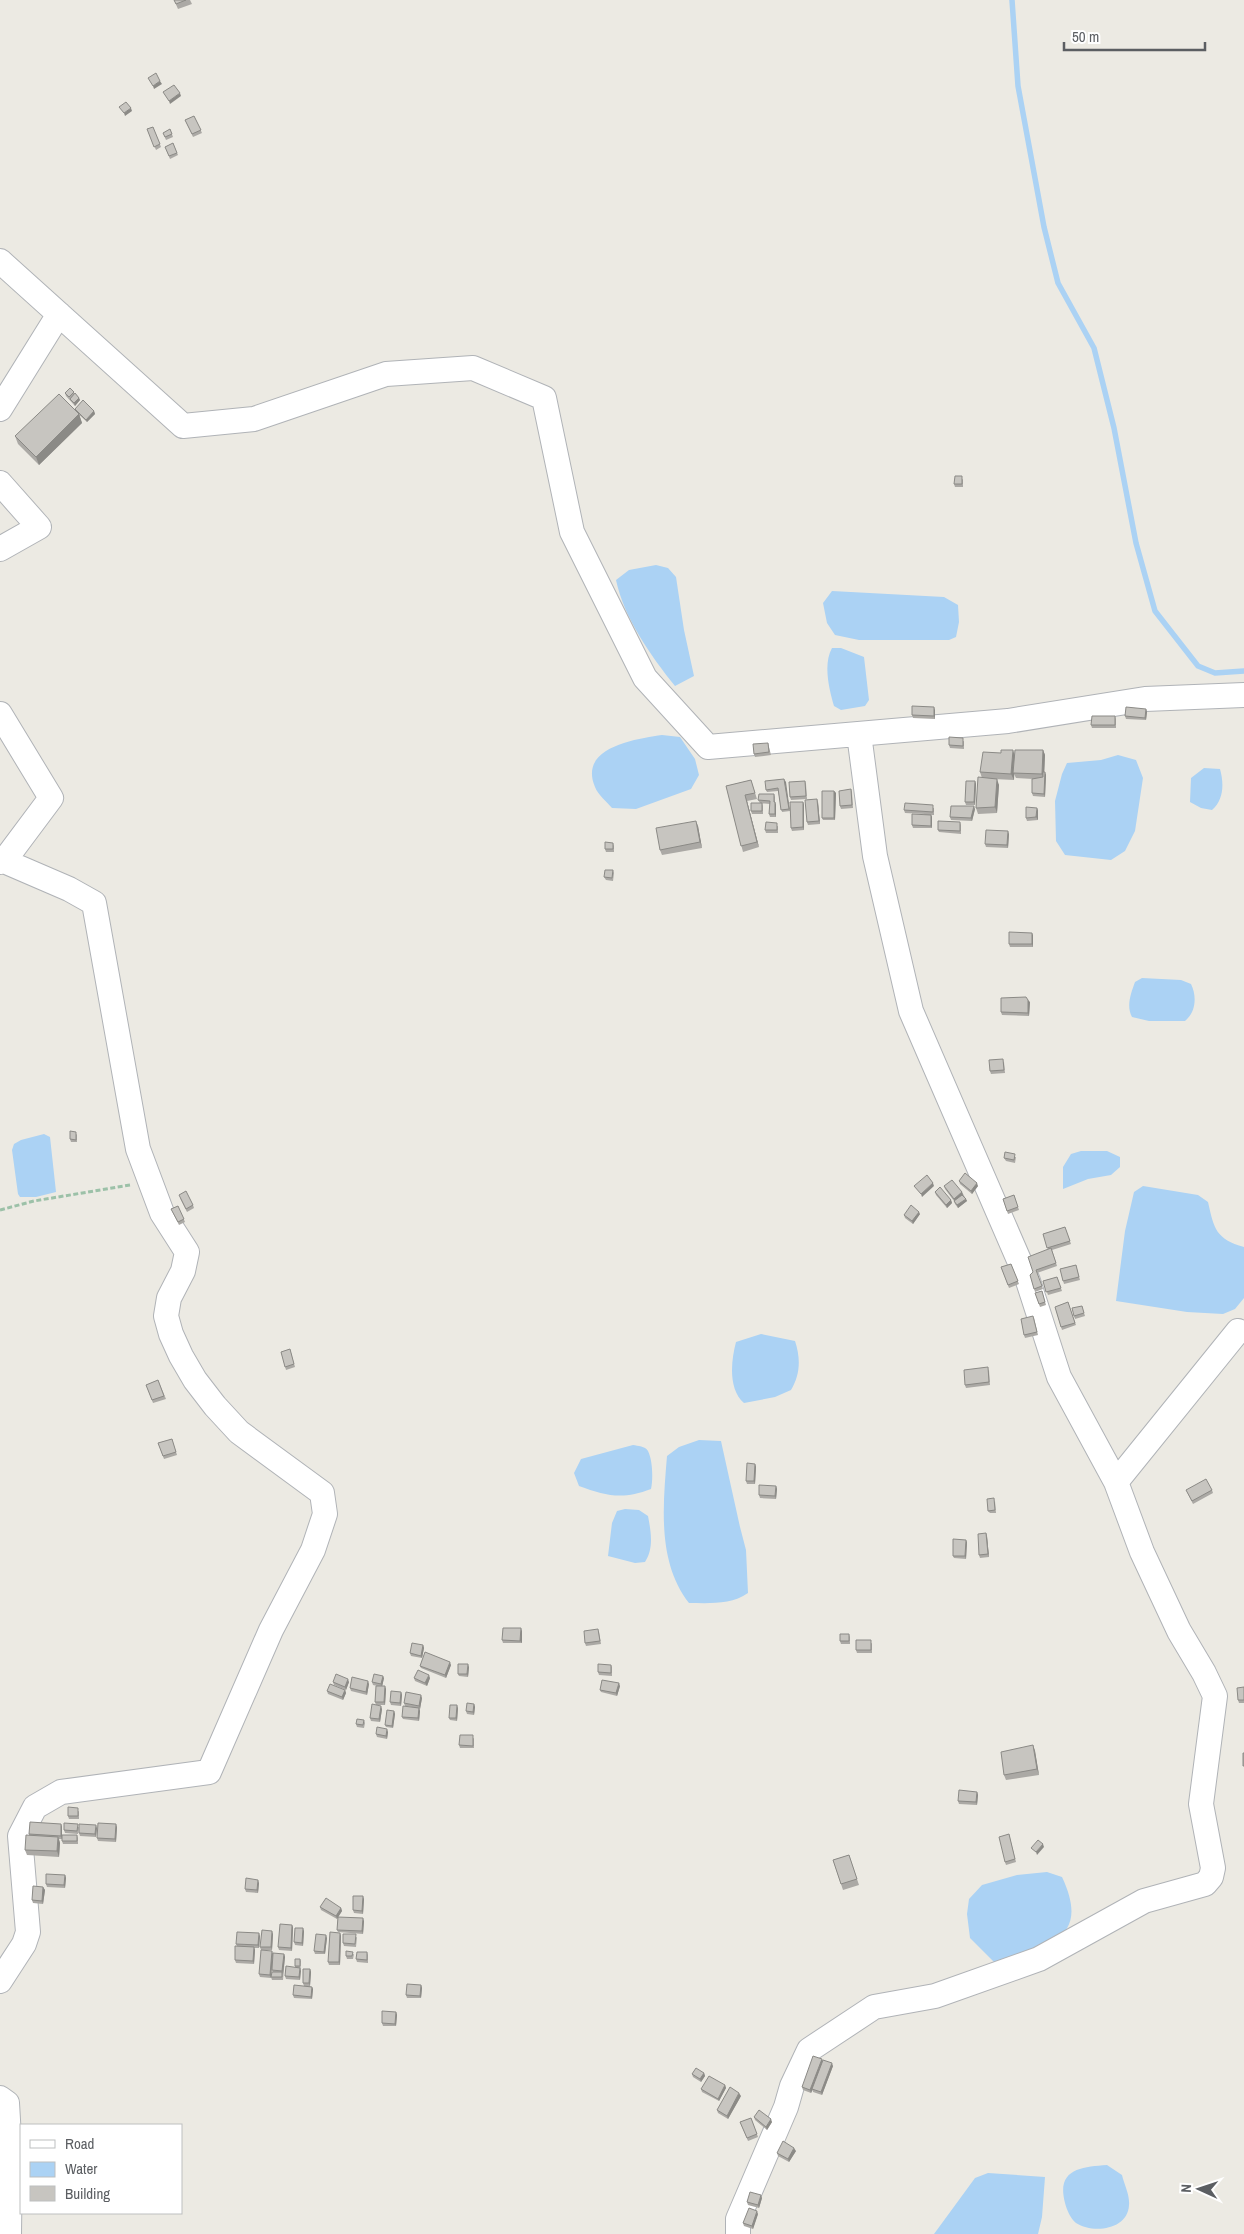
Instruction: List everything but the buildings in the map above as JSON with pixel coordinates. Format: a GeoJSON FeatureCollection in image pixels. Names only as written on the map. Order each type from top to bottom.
{"type":"FeatureCollection","features":[{"type":"Feature","properties":{"kind":"street"},"geometry":{"type":"LineString","coordinates":[[0,261],[182,426],[254,419],[386,374],[473,368],[544,398],[572,532],[645,678],[708,747],[1008,721],[1145,699],[1244,695]]}},
{"type":"Feature","properties":{"kind":"street"},"geometry":{"type":"LineString","coordinates":[[0,409],[59,314]]}},
{"type":"Feature","properties":{"kind":"street"},"geometry":{"type":"LineString","coordinates":[[0,483],[39,527],[0,550]]}},
{"type":"Feature","properties":{"kind":"street"},"geometry":{"type":"LineString","coordinates":[[0,714],[51,798],[2,861],[69,889],[94,902],[136,1140],[162,1213],[187,1252],[183,1272],[169,1298],[166,1316],[171,1334],[195,1380],[214,1406],[239,1432],[322,1493],[325,1514],[313,1550],[271,1630],[209,1772],[61,1792],[35,1807],[20,1836],[28,1932],[24,1944],[0,1981]]}},
{"type":"Feature","properties":{"kind":"street"},"geometry":{"type":"LineString","coordinates":[[738,2234],[738,2218],[786,2107],[792,2086],[809,2050],[874,2007],[935,1996],[1040,1959],[1144,1901],[1205,1884],[1211,1877],[1213,1868],[1201,1804],[1215,1696],[1204,1673],[1179,1631],[1142,1552],[1116,1482],[1059,1377],[1028,1281],[910,1011],[875,856],[859,734]]}},
{"type":"Feature","properties":{"kind":"street"},"geometry":{"type":"LineString","coordinates":[[1116,1482],[1242,1332]]}},
{"type":"Feature","properties":{"kind":"street"},"geometry":{"type":"LineString","coordinates":[[0,2098],[7,2103],[10,2154],[9,2234]]}},
{"type":"Feature","properties":{"kind":"path"},"geometry":{"type":"LineString","coordinates":[[0,1210],[34,1201],[150,1181]]}},
{"type":"Feature","properties":{"kind":"water"},"geometry":{"type":"Polygon","coordinates":[[[656,565],[668,568],[676,577],[684,630],[694,676],[675,686],[648,649],[632,622],[625,608],[616,580],[629,570],[656,565]]]}},
{"type":"Feature","properties":{"kind":"water"},"geometry":{"type":"Polygon","coordinates":[[[832,591],[944,597],[958,605],[959,622],[956,637],[949,640],[859,640],[835,635],[827,623],[823,603],[832,591]]]}},
{"type":"Feature","properties":{"kind":"water"},"geometry":{"type":"Polygon","coordinates":[[[832,648],[841,648],[864,657],[869,700],[865,706],[841,710],[834,706],[827,669],[829,654],[832,648]]]}},
{"type":"Feature","properties":{"kind":"water"},"geometry":{"type":"Polygon","coordinates":[[[662,735],[680,737],[695,759],[699,775],[691,789],[636,809],[612,808],[596,790],[592,773],[595,763],[602,754],[612,748],[638,739],[662,735]]]}},
{"type":"Feature","properties":{"kind":"water"},"geometry":{"type":"Polygon","coordinates":[[[1118,755],[1136,760],[1143,778],[1135,831],[1125,851],[1111,860],[1065,855],[1056,841],[1055,801],[1067,763],[1101,760],[1118,755]]]}},
{"type":"Feature","properties":{"kind":"water"},"geometry":{"type":"Polygon","coordinates":[[[1204,768],[1220,769],[1221,774],[1221,796],[1212,810],[1201,808],[1190,802],[1191,778],[1204,768]]]}},
{"type":"Feature","properties":{"kind":"water"},"geometry":{"type":"Polygon","coordinates":[[[1142,978],[1181,980],[1191,984],[1195,999],[1189,1017],[1185,1021],[1149,1021],[1132,1017],[1129,1008],[1131,995],[1135,982],[1142,978]]]}},
{"type":"Feature","properties":{"kind":"water"},"geometry":{"type":"Polygon","coordinates":[[[44,1134],[50,1137],[56,1192],[36,1197],[20,1197],[12,1150],[14,1144],[21,1140],[44,1134]]]}},
{"type":"Feature","properties":{"kind":"water"},"geometry":{"type":"Polygon","coordinates":[[[1081,1151],[1107,1151],[1120,1157],[1120,1167],[1111,1175],[1088,1179],[1063,1189],[1063,1167],[1071,1154],[1081,1151]]]}},
{"type":"Feature","properties":{"kind":"water"},"geometry":{"type":"Polygon","coordinates":[[[1143,1186],[1198,1195],[1208,1202],[1212,1219],[1218,1232],[1227,1240],[1244,1247],[1244,1298],[1235,1309],[1223,1314],[1187,1312],[1116,1301],[1125,1231],[1134,1192],[1143,1186]]]}},
{"type":"Feature","properties":{"kind":"water"},"geometry":{"type":"Polygon","coordinates":[[[761,1334],[795,1341],[799,1360],[798,1373],[791,1390],[775,1397],[744,1403],[735,1390],[733,1383],[732,1366],[736,1342],[761,1334]]]}},
{"type":"Feature","properties":{"kind":"water"},"geometry":{"type":"Polygon","coordinates":[[[699,1440],[721,1441],[746,1550],[748,1593],[734,1600],[712,1603],[689,1603],[679,1587],[667,1551],[664,1532],[664,1494],[667,1456],[679,1447],[699,1440]]]}},
{"type":"Feature","properties":{"kind":"water"},"geometry":{"type":"Polygon","coordinates":[[[633,1445],[643,1447],[648,1451],[652,1470],[651,1489],[623,1496],[606,1494],[579,1486],[574,1473],[581,1459],[633,1445]]]}},
{"type":"Feature","properties":{"kind":"water"},"geometry":{"type":"Polygon","coordinates":[[[625,1509],[639,1510],[648,1516],[651,1546],[645,1562],[635,1563],[608,1556],[612,1523],[617,1511],[625,1509]]]}},
{"type":"Feature","properties":{"kind":"water"},"geometry":{"type":"Polygon","coordinates":[[[1047,1872],[1062,1877],[1070,1899],[1071,1916],[1067,1929],[1058,1938],[1045,1945],[994,1962],[970,1938],[967,1914],[969,1899],[982,1885],[1017,1875],[1047,1872]]]}},
{"type":"Feature","properties":{"kind":"water"},"geometry":{"type":"Polygon","coordinates":[[[1107,2165],[1122,2175],[1129,2197],[1127,2213],[1123,2220],[1108,2228],[1091,2228],[1076,2223],[1070,2216],[1065,2203],[1063,2192],[1067,2177],[1080,2169],[1107,2165]]]}},
{"type":"Feature","properties":{"kind":"water"},"geometry":{"type":"Polygon","coordinates":[[[988,2173],[1045,2177],[1042,2217],[1038,2234],[934,2234],[975,2178],[988,2173]]]}},
{"type":"Feature","properties":{"kind":"waterway"},"geometry":{"type":"LineString","coordinates":[[1012,0],[1018,86],[1044,227],[1058,283],[1094,348],[1114,428],[1136,543],[1155,611],[1198,666],[1215,673],[1244,671]]}}]}
